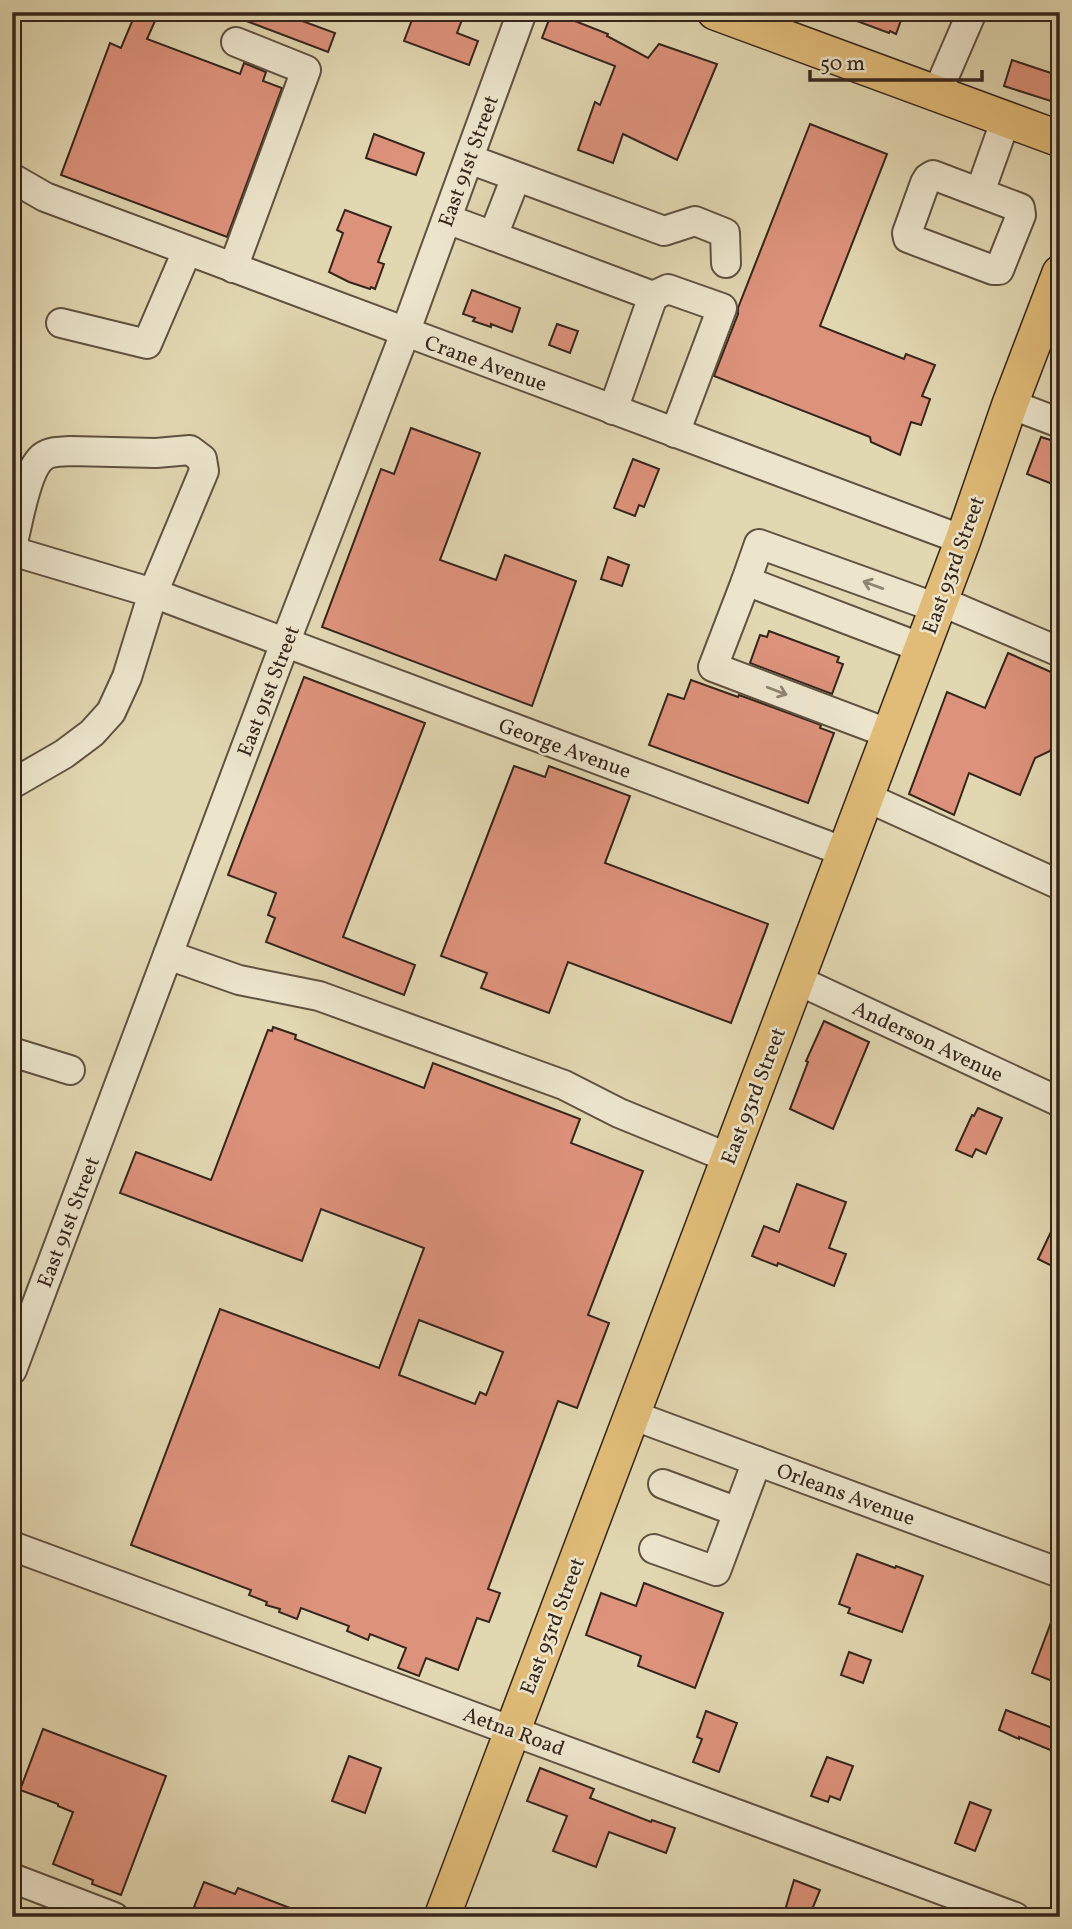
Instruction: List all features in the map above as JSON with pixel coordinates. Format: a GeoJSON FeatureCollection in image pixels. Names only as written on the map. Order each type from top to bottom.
{"type":"FeatureCollection","features":[{"type":"Feature","properties":{"kind":"main road"},"geometry":{"type":"LineString","coordinates":[[715,12],[774,22],[937,93],[1060,139]]}},
{"type":"Feature","properties":{"kind":"main road","name":"East 93rd Street"},"geometry":{"type":"LineString","coordinates":[[442,1917],[939,605],[1010,404],[1060,274]]}},
{"type":"Feature","properties":{"kind":"street","name":"East 91st Street"},"geometry":{"type":"LineString","coordinates":[[12,1370],[285,643],[405,333],[522,12]]}},
{"type":"Feature","properties":{"kind":"street"},"geometry":{"type":"LineString","coordinates":[[937,93],[972,12]]}},
{"type":"Feature","properties":{"kind":"street"},"geometry":{"type":"LineString","coordinates":[[233,268],[306,70],[236,42]]}},
{"type":"Feature","properties":{"kind":"street"},"geometry":{"type":"LineString","coordinates":[[980,192],[1006,119]]}},
{"type":"Feature","properties":{"kind":"street"},"geometry":{"type":"LineString","coordinates":[[468,159],[664,230],[695,221],[725,233],[726,263]]}},
{"type":"Feature","properties":{"kind":"street"},"geometry":{"type":"LineString","coordinates":[[493,236],[516,177]]}},
{"type":"Feature","properties":{"kind":"street","name":"Crane Avenue"},"geometry":{"type":"LineString","coordinates":[[12,178],[45,197],[963,540]]}},
{"type":"Feature","properties":{"kind":"street"},"geometry":{"type":"LineString","coordinates":[[447,219],[653,296]]}},
{"type":"Feature","properties":{"kind":"street"},"geometry":{"type":"LineString","coordinates":[[61,323],[147,344],[187,251]]}},
{"type":"Feature","properties":{"kind":"street"},"geometry":{"type":"LineString","coordinates":[[612,410],[653,296],[668,289],[722,308],[675,433]]}},
{"type":"Feature","properties":{"kind":"street"},"geometry":{"type":"LineString","coordinates":[[1010,404],[1060,423]]}},
{"type":"Feature","properties":{"kind":"street","name":"George Avenue"},"geometry":{"type":"LineString","coordinates":[[153,593],[204,471],[202,459],[190,450],[156,453],[57,452],[38,461],[32,471],[14,538],[14,549],[22,554],[153,593],[845,852]]}},
{"type":"Feature","properties":{"kind":"street"},"geometry":{"type":"LineString","coordinates":[[890,734],[713,667],[759,544],[939,605],[1060,652]]}},
{"type":"Feature","properties":{"kind":"street"},"geometry":{"type":"LineString","coordinates":[[746,581],[922,648]]}},
{"type":"Feature","properties":{"kind":"street"},"geometry":{"type":"LineString","coordinates":[[12,784],[64,754],[92,733],[111,712],[127,677],[153,593]]}},
{"type":"Feature","properties":{"kind":"street"},"geometry":{"type":"LineString","coordinates":[[866,797],[1060,885]]}},
{"type":"Feature","properties":{"kind":"street"},"geometry":{"type":"LineString","coordinates":[[168,955],[239,980],[319,996],[564,1085],[620,1113],[729,1158]]}},
{"type":"Feature","properties":{"kind":"street","name":"Anderson Avenue"},"geometry":{"type":"LineString","coordinates":[[797,980],[1060,1102]]}},
{"type":"Feature","properties":{"kind":"street"},"geometry":{"type":"LineString","coordinates":[[12,1052],[70,1070]]}},
{"type":"Feature","properties":{"kind":"street","name":"Orleans Avenue"},"geometry":{"type":"LineString","coordinates":[[632,1415],[1060,1573]]}},
{"type":"Feature","properties":{"kind":"street"},"geometry":{"type":"LineString","coordinates":[[654,1549],[716,1570],[757,1461]]}},
{"type":"Feature","properties":{"kind":"street"},"geometry":{"type":"LineString","coordinates":[[663,1484],[738,1512]]}},
{"type":"Feature","properties":{"kind":"street","name":"Aetna Road"},"geometry":{"type":"LineString","coordinates":[[12,1546],[1015,1917]]}},
{"type":"Feature","properties":{"kind":"street"},"geometry":{"type":"LineString","coordinates":[[12,1878],[114,1917]]}},
{"type":"Feature","properties":{"kind":"building"},"geometry":{"type":"Polygon","coordinates":[[[136,12],[159,12],[147,39],[240,74],[244,63],[266,72],[263,81],[282,88],[227,237],[61,175],[110,43],[121,48],[136,12]]]}},
{"type":"Feature","properties":{"kind":"building"},"geometry":{"type":"Polygon","coordinates":[[[278,12],[335,33],[328,52],[228,14],[278,12]]]}},
{"type":"Feature","properties":{"kind":"building"},"geometry":{"type":"Polygon","coordinates":[[[415,12],[465,12],[457,33],[478,41],[469,65],[404,41],[415,12]]]}},
{"type":"Feature","properties":{"kind":"building"},"geometry":{"type":"Polygon","coordinates":[[[552,12],[608,34],[607,36],[648,58],[659,44],[717,64],[677,160],[623,134],[613,163],[578,150],[595,102],[600,105],[615,66],[542,38],[552,12]]]}},
{"type":"Feature","properties":{"kind":"building"},"geometry":{"type":"Polygon","coordinates":[[[904,12],[896,34],[838,14],[904,12]]]}},
{"type":"Feature","properties":{"kind":"building"},"geometry":{"type":"Polygon","coordinates":[[[1012,60],[1060,76],[1060,104],[1004,86],[1012,60]]]}},
{"type":"Feature","properties":{"kind":"building"},"geometry":{"type":"Polygon","coordinates":[[[810,124],[887,154],[820,326],[904,359],[906,354],[935,365],[922,396],[930,399],[921,425],[911,422],[900,455],[871,442],[870,437],[714,376],[810,124]]]}},
{"type":"Feature","properties":{"kind":"building"},"geometry":{"type":"Polygon","coordinates":[[[374,134],[424,153],[416,175],[366,158],[374,134]]]}},
{"type":"Feature","properties":{"kind":"building"},"geometry":{"type":"Polygon","coordinates":[[[345,210],[391,227],[378,262],[384,264],[375,289],[349,282],[329,272],[343,233],[337,230],[345,210]]]}},
{"type":"Feature","properties":{"kind":"building"},"geometry":{"type":"Polygon","coordinates":[[[472,290],[520,308],[512,332],[473,321],[475,318],[463,314],[472,290]]]}},
{"type":"Feature","properties":{"kind":"building"},"geometry":{"type":"Polygon","coordinates":[[[557,324],[578,331],[570,353],[549,345],[557,324]]]}},
{"type":"Feature","properties":{"kind":"building"},"geometry":{"type":"Polygon","coordinates":[[[411,428],[480,453],[440,560],[496,580],[505,555],[576,581],[532,706],[322,627],[381,469],[394,474],[411,428]]]}},
{"type":"Feature","properties":{"kind":"building"},"geometry":{"type":"Polygon","coordinates":[[[1041,437],[1060,443],[1060,487],[1027,474],[1041,437]]]}},
{"type":"Feature","properties":{"kind":"building"},"geometry":{"type":"Polygon","coordinates":[[[633,459],[659,469],[644,507],[639,505],[635,516],[614,508],[633,459]]]}},
{"type":"Feature","properties":{"kind":"building"},"geometry":{"type":"Polygon","coordinates":[[[608,557],[629,565],[622,586],[601,579],[608,557]]]}},
{"type":"Feature","properties":{"kind":"building"},"geometry":{"type":"Polygon","coordinates":[[[769,631],[839,657],[837,662],[843,664],[832,694],[750,663],[760,635],[767,637],[769,631]]]}},
{"type":"Feature","properties":{"kind":"building"},"geometry":{"type":"Polygon","coordinates":[[[1008,653],[1060,676],[1060,725],[1050,751],[1035,758],[1020,795],[969,773],[954,815],[909,794],[947,692],[985,708],[1008,653]]]}},
{"type":"Feature","properties":{"kind":"building"},"geometry":{"type":"Polygon","coordinates":[[[304,677],[425,723],[343,937],[415,965],[404,995],[266,942],[275,918],[268,915],[276,893],[228,875],[304,677]]]}},
{"type":"Feature","properties":{"kind":"building"},"geometry":{"type":"Polygon","coordinates":[[[691,680],[821,725],[820,728],[834,733],[808,803],[649,745],[668,694],[684,699],[691,680]]]}},
{"type":"Feature","properties":{"kind":"building"},"geometry":{"type":"Polygon","coordinates":[[[514,766],[545,777],[549,766],[630,796],[605,863],[768,924],[731,1023],[568,962],[549,1013],[481,988],[487,973],[441,956],[514,766]]]}},
{"type":"Feature","properties":{"kind":"building"},"geometry":{"type":"Polygon","coordinates":[[[824,1021],[869,1042],[833,1129],[790,1109],[808,1062],[806,1061],[824,1021]]]}},
{"type":"Feature","properties":{"kind":"building"},"geometry":{"type":"Polygon","coordinates":[[[273,1027],[296,1035],[295,1039],[424,1088],[433,1063],[580,1119],[571,1143],[643,1171],[588,1315],[609,1323],[577,1408],[558,1401],[488,1589],[500,1593],[489,1622],[477,1618],[458,1670],[426,1658],[419,1676],[398,1668],[406,1648],[370,1634],[368,1640],[347,1631],[349,1626],[301,1608],[297,1619],[249,1595],[251,1590],[131,1545],[220,1309],[379,1368],[424,1248],[321,1209],[302,1261],[120,1193],[136,1152],[211,1180],[268,1030],[272,1031],[273,1027]],[[419,1320],[399,1375],[475,1404],[480,1392],[486,1395],[503,1352],[419,1320]]]}},
{"type":"Feature","properties":{"kind":"building"},"geometry":{"type":"Polygon","coordinates":[[[978,1108],[1002,1118],[986,1154],[976,1149],[972,1157],[956,1150],[978,1108]]]}},
{"type":"Feature","properties":{"kind":"building"},"geometry":{"type":"Polygon","coordinates":[[[797,1184],[846,1202],[829,1248],[846,1254],[834,1286],[778,1263],[777,1266],[752,1256],[764,1226],[779,1232],[797,1184]]]}},
{"type":"Feature","properties":{"kind":"building"},"geometry":{"type":"Polygon","coordinates":[[[1060,1213],[1060,1270],[1038,1259],[1060,1213]]]}},
{"type":"Feature","properties":{"kind":"building"},"geometry":{"type":"Polygon","coordinates":[[[857,1554],[923,1576],[902,1632],[848,1613],[850,1608],[839,1604],[857,1554]]]}},
{"type":"Feature","properties":{"kind":"building"},"geometry":{"type":"Polygon","coordinates":[[[644,1583],[723,1613],[695,1688],[638,1666],[641,1656],[586,1635],[601,1593],[636,1606],[644,1583]]]}},
{"type":"Feature","properties":{"kind":"building"},"geometry":{"type":"Polygon","coordinates":[[[1058,1604],[1060,1605],[1060,1684],[1032,1673],[1058,1604]]]}},
{"type":"Feature","properties":{"kind":"building"},"geometry":{"type":"Polygon","coordinates":[[[849,1652],[871,1660],[863,1683],[841,1675],[849,1652]]]}},
{"type":"Feature","properties":{"kind":"building"},"geometry":{"type":"Polygon","coordinates":[[[1006,1710],[1060,1731],[1060,1754],[999,1730],[1006,1710]]]}},
{"type":"Feature","properties":{"kind":"building"},"geometry":{"type":"Polygon","coordinates":[[[706,1711],[737,1723],[719,1772],[693,1762],[702,1739],[697,1737],[706,1711]]]}},
{"type":"Feature","properties":{"kind":"building"},"geometry":{"type":"Polygon","coordinates":[[[43,1729],[166,1776],[121,1895],[53,1864],[73,1812],[20,1790],[43,1729]]]}},
{"type":"Feature","properties":{"kind":"building"},"geometry":{"type":"Polygon","coordinates":[[[349,1756],[381,1768],[365,1813],[332,1801],[349,1756]]]}},
{"type":"Feature","properties":{"kind":"building"},"geometry":{"type":"Polygon","coordinates":[[[827,1757],[853,1766],[840,1800],[830,1796],[828,1802],[811,1796],[827,1757]]]}},
{"type":"Feature","properties":{"kind":"building"},"geometry":{"type":"Polygon","coordinates":[[[540,1768],[594,1789],[590,1798],[651,1822],[652,1820],[675,1828],[666,1853],[609,1832],[596,1867],[553,1851],[567,1816],[527,1801],[540,1768]]]}},
{"type":"Feature","properties":{"kind":"building"},"geometry":{"type":"Polygon","coordinates":[[[970,1802],[991,1810],[975,1851],[955,1843],[970,1802]]]}},
{"type":"Feature","properties":{"kind":"building"},"geometry":{"type":"Polygon","coordinates":[[[794,1880],[820,1890],[809,1917],[783,1917],[794,1880]]]}},
{"type":"Feature","properties":{"kind":"building"},"geometry":{"type":"Polygon","coordinates":[[[204,1882],[235,1894],[238,1888],[308,1917],[218,1917],[194,1907],[204,1882]]]}}]}
